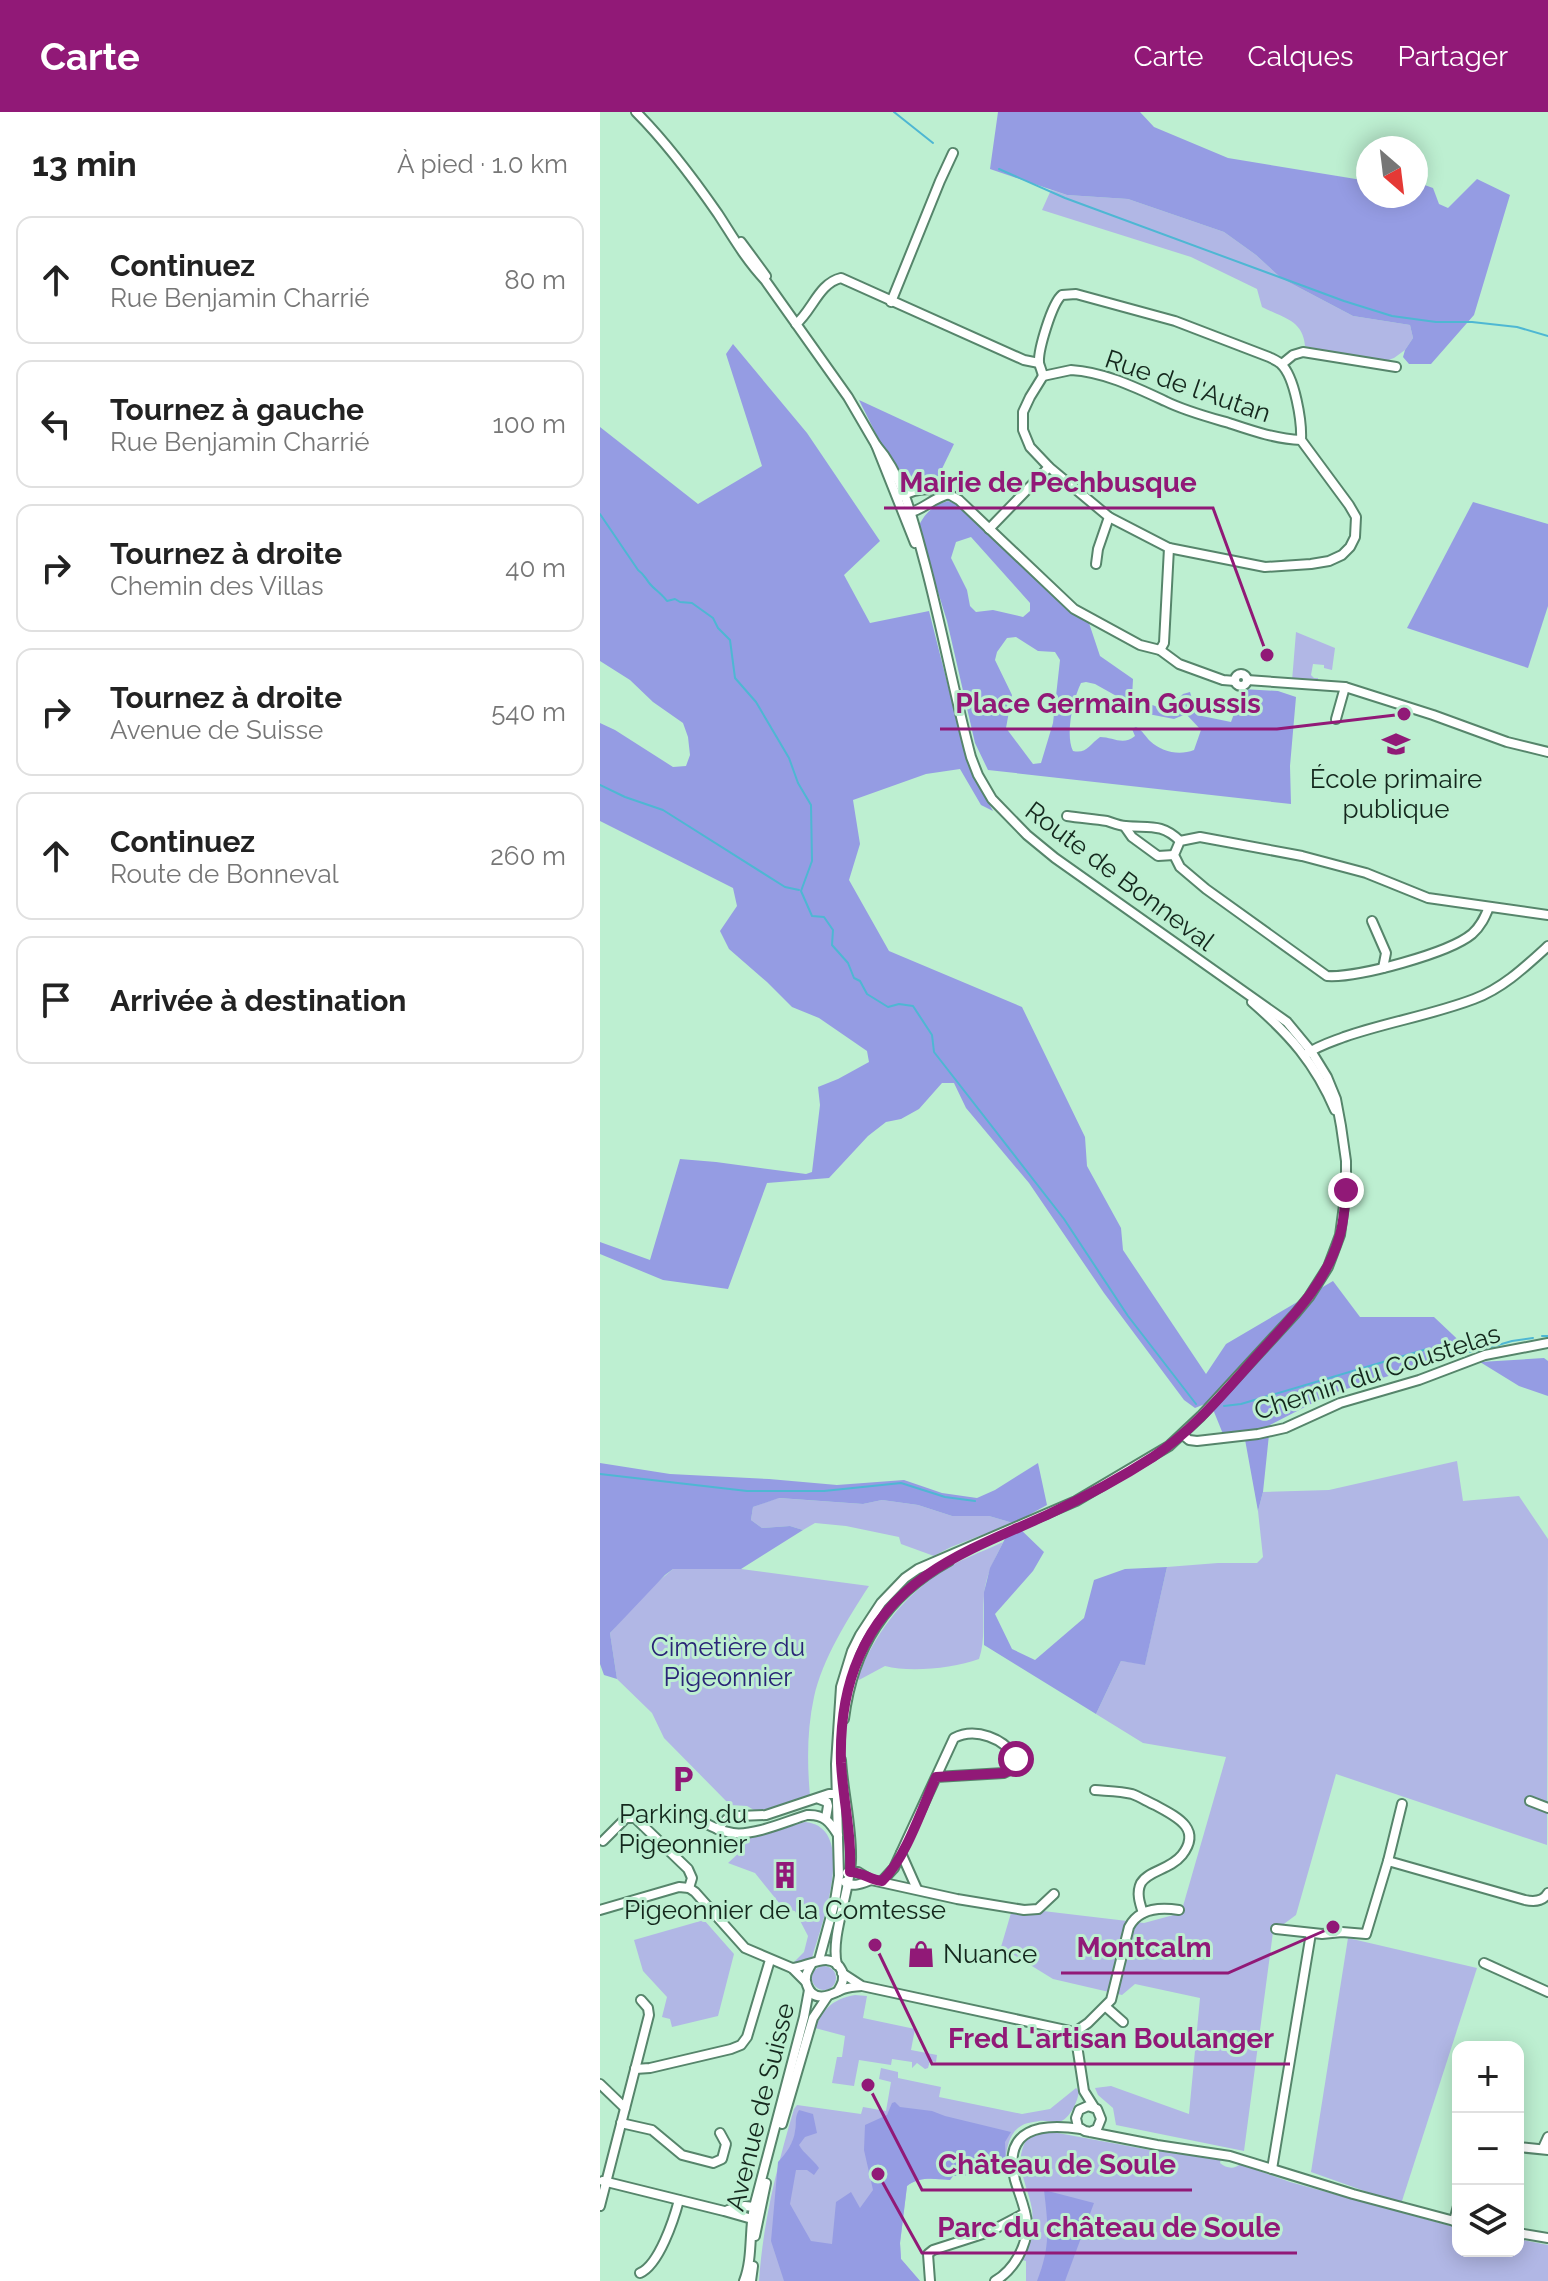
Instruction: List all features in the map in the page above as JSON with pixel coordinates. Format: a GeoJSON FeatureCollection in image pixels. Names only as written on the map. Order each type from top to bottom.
{"type":"FeatureCollection","features":[{"type":"Feature","properties":{"kind":"street"},"geometry":{"type":"LineString","coordinates":[[636,112],[668,145],[751,265],[798,323],[888,461],[904,505]]}},
{"type":"Feature","properties":{"kind":"street"},"geometry":{"type":"LineString","coordinates":[[891,302],[953,153]]}},
{"type":"Feature","properties":{"kind":"street"},"geometry":{"type":"LineString","coordinates":[[798,323],[825,287],[841,278],[1024,360],[1039,363]]}},
{"type":"Feature","properties":{"kind":"street"},"geometry":{"type":"LineString","coordinates":[[1043,376],[1040,352],[1054,305],[1057,299],[1068,293],[1175,321],[1282,364],[1302,417],[1301,440]]}},
{"type":"Feature","properties":{"kind":"street"},"geometry":{"type":"LineString","coordinates":[[1282,364],[1303,352],[1396,367]]}},
{"type":"Feature","properties":{"kind":"street","name":"Rue de l'Autan"},"geometry":{"type":"LineString","coordinates":[[1071,370],[1084,371],[1149,393],[1187,410],[1282,440],[1301,440],[1356,517],[1355,537],[1350,547],[1329,561],[1265,567],[1169,548],[1109,517],[1030,447],[1023,430],[1023,412],[1043,376],[1071,370]]}},
{"type":"Feature","properties":{"kind":"street"},"geometry":{"type":"LineString","coordinates":[[989,529],[1049,467]]}},
{"type":"Feature","properties":{"kind":"street"},"geometry":{"type":"LineString","coordinates":[[904,505],[914,490],[938,489],[950,494],[1074,609],[1140,645],[1160,650],[1179,664],[1223,680],[1235,681],[1241,674],[1247,680],[1345,687],[1499,740],[1548,752]]}},
{"type":"Feature","properties":{"kind":"street"},"geometry":{"type":"LineString","coordinates":[[914,523],[916,514],[922,508],[935,498],[950,494]]}},
{"type":"Feature","properties":{"kind":"street"},"geometry":{"type":"LineString","coordinates":[[904,505],[922,508]]}},
{"type":"Feature","properties":{"kind":"street","name":"Route de Bonneval"},"geometry":{"type":"LineString","coordinates":[[904,505],[914,523],[971,757],[992,799],[1008,818],[1055,858],[1233,985],[1276,1023],[1308,1053],[1341,1126],[1346,1190],[1340,1235],[1328,1267],[1295,1314],[1183,1435]]}},
{"type":"Feature","properties":{"kind":"street","name":"Route de Bonneval"},"geometry":{"type":"LineString","coordinates":[[904,505],[924,562]]}},
{"type":"Feature","properties":{"kind":"street"},"geometry":{"type":"LineString","coordinates":[[1096,564],[1109,517]]}},
{"type":"Feature","properties":{"kind":"street"},"geometry":{"type":"LineString","coordinates":[[1160,650],[1164,643],[1169,548]]}},
{"type":"Feature","properties":{"kind":"street"},"geometry":{"type":"LineString","coordinates":[[1336,719],[1345,687]]}},
{"type":"Feature","properties":{"kind":"street"},"geometry":{"type":"LineString","coordinates":[[1067,816],[1125,827],[1162,828],[1172,832],[1180,841]]}},
{"type":"Feature","properties":{"kind":"street"},"geometry":{"type":"LineString","coordinates":[[1125,827],[1132,837],[1158,856],[1174,855]]}},
{"type":"Feature","properties":{"kind":"street"},"geometry":{"type":"LineString","coordinates":[[1180,841],[1200,837],[1302,856],[1366,873],[1428,898],[1548,916]]}},
{"type":"Feature","properties":{"kind":"street"},"geometry":{"type":"LineString","coordinates":[[1180,841],[1174,855],[1180,867],[1323,974],[1336,977],[1383,968],[1456,944],[1469,937],[1484,921],[1489,907]]}},
{"type":"Feature","properties":{"kind":"street"},"geometry":{"type":"LineString","coordinates":[[1372,921],[1386,953],[1383,968]]}},
{"type":"Feature","properties":{"kind":"street"},"geometry":{"type":"LineString","coordinates":[[1308,1053],[1350,1035],[1485,994],[1509,980],[1548,946]]}},
{"type":"Feature","properties":{"kind":"street","name":"Chemin du Coustelas"},"geometry":{"type":"LineString","coordinates":[[1183,1435],[1197,1441],[1273,1431],[1340,1403],[1419,1380],[1485,1355],[1543,1343]]}},
{"type":"Feature","properties":{"kind":"street"},"geometry":{"type":"LineString","coordinates":[[807,1986],[806,1973],[815,1963],[835,1901],[839,1876],[844,1714],[853,1673],[868,1637],[883,1615],[926,1574],[978,1545],[1076,1501],[1151,1458],[1183,1435]]}},
{"type":"Feature","properties":{"kind":"street"},"geometry":{"type":"LineString","coordinates":[[882,1881],[894,1868],[951,1742],[962,1734],[985,1735],[1011,1751],[1016,1759],[1012,1769],[1004,1773],[936,1777]]}},
{"type":"Feature","properties":{"kind":"street"},"geometry":{"type":"LineString","coordinates":[[1095,1790],[1137,1796],[1176,1816],[1188,1830],[1188,1844],[1176,1862],[1142,1882],[1138,1892],[1143,1913]]}},
{"type":"Feature","properties":{"kind":"street"},"geometry":{"type":"LineString","coordinates":[[717,1829],[727,1819],[766,1815],[840,1794]]}},
{"type":"Feature","properties":{"kind":"street"},"geometry":{"type":"LineString","coordinates":[[838,1991],[843,1982],[835,1947],[849,1885],[851,1848],[840,1794]]}},
{"type":"Feature","properties":{"kind":"street"},"geometry":{"type":"LineString","coordinates":[[818,1799],[827,1802],[826,1818]]}},
{"type":"Feature","properties":{"kind":"street"},"geometry":{"type":"LineString","coordinates":[[1530,1801],[1548,1808]]}},
{"type":"Feature","properties":{"kind":"street"},"geometry":{"type":"LineString","coordinates":[[1276,1929],[1366,1934],[1402,1804]]}},
{"type":"Feature","properties":{"kind":"street"},"geometry":{"type":"LineString","coordinates":[[692,1816],[717,1829],[741,1833],[818,1814],[826,1818],[838,1836]]}},
{"type":"Feature","properties":{"kind":"street"},"geometry":{"type":"LineString","coordinates":[[603,1841],[626,1818],[635,1818],[688,1869],[692,1878],[689,1888]]}},
{"type":"Feature","properties":{"kind":"street"},"geometry":{"type":"LineString","coordinates":[[901,1853],[917,1889]]}},
{"type":"Feature","properties":{"kind":"street"},"geometry":{"type":"LineString","coordinates":[[1388,1861],[1525,1900],[1537,1901],[1548,1893]]}},
{"type":"Feature","properties":{"kind":"street"},"geometry":{"type":"LineString","coordinates":[[839,1876],[858,1872],[871,1880]]}},
{"type":"Feature","properties":{"kind":"street"},"geometry":{"type":"LineString","coordinates":[[839,1876],[849,1885]]}},
{"type":"Feature","properties":{"kind":"street"},"geometry":{"type":"LineString","coordinates":[[849,1885],[882,1881],[979,1904],[1024,1910],[1038,1909],[1054,1894]]}},
{"type":"Feature","properties":{"kind":"street"},"geometry":{"type":"LineString","coordinates":[[600,1910],[679,1887],[689,1888],[745,1948],[792,1968],[819,1997],[862,1986],[1075,2032],[1106,2007],[1112,1997],[1129,1927],[1135,1917],[1163,1908],[1179,1910]]}},
{"type":"Feature","properties":{"kind":"street"},"geometry":{"type":"LineString","coordinates":[[1272,2169],[1311,1933]]}},
{"type":"Feature","properties":{"kind":"street"},"geometry":{"type":"LineString","coordinates":[[635,2069],[741,2045],[749,2032],[770,1960]]}},
{"type":"Feature","properties":{"kind":"street"},"geometry":{"type":"LineString","coordinates":[[792,1968],[827,1960],[862,1986]]}},
{"type":"Feature","properties":{"kind":"street"},"geometry":{"type":"LineString","coordinates":[[1484,1963],[1548,1992]]}},
{"type":"Feature","properties":{"kind":"street","name":"Avenue de Suisse"},"geometry":{"type":"LineString","coordinates":[[744,2281],[755,2214],[804,2017],[807,1986]]}},
{"type":"Feature","properties":{"kind":"street","name":"Avenue de Suisse"},"geometry":{"type":"LineString","coordinates":[[751,2281],[755,2214],[811,2026],[827,1997]]}},
{"type":"Feature","properties":{"kind":"street"},"geometry":{"type":"LineString","coordinates":[[600,2206],[602,2181],[621,2123],[649,2013],[641,2000]]}},
{"type":"Feature","properties":{"kind":"street"},"geometry":{"type":"LineString","coordinates":[[1106,2007],[1123,2022]]}},
{"type":"Feature","properties":{"kind":"street"},"geometry":{"type":"LineString","coordinates":[[1075,2032],[1084,2091],[1112,2136]]}},
{"type":"Feature","properties":{"kind":"street"},"geometry":{"type":"LineString","coordinates":[[600,2084],[625,2108]]}},
{"type":"Feature","properties":{"kind":"street"},"geometry":{"type":"LineString","coordinates":[[1084,2091],[1076,2118],[1085,2131]]}},
{"type":"Feature","properties":{"kind":"street"},"geometry":{"type":"LineString","coordinates":[[1079,2110],[1094,2107]]}},
{"type":"Feature","properties":{"kind":"street"},"geometry":{"type":"LineString","coordinates":[[1085,2131],[1097,2129],[1101,2119]]}},
{"type":"Feature","properties":{"kind":"street"},"geometry":{"type":"LineString","coordinates":[[621,2123],[652,2130],[680,2154],[713,2163],[722,2159],[726,2144],[720,2133]]}},
{"type":"Feature","properties":{"kind":"street"},"geometry":{"type":"LineString","coordinates":[[998,2279],[1012,2266],[1027,2227],[1013,2167],[1019,2139],[1038,2129],[1066,2127],[1128,2141],[1230,2156],[1452,2221]]}},
{"type":"Feature","properties":{"kind":"street"},"geometry":{"type":"LineString","coordinates":[[1524,2147],[1546,2149],[1548,2137]]}},
{"type":"Feature","properties":{"kind":"street"},"geometry":{"type":"LineString","coordinates":[[602,2181],[724,2211],[745,2206],[755,2214]]}},
{"type":"Feature","properties":{"kind":"street"},"geometry":{"type":"LineString","coordinates":[[640,2273],[652,2266],[671,2226],[679,2200]]}},
{"type":"Feature","properties":{"kind":"street"},"geometry":{"type":"LineString","coordinates":[[930,2281],[928,2254],[933,2250],[989,2232],[1025,2213]]}},
{"type":"Feature","properties":{"kind":"street"},"geometry":{"type":"LineString","coordinates":[[1524,2234],[1548,2238]]}},
{"type":"Feature","properties":{"kind":"green space"},"geometry":{"type":"Polygon","coordinates":[[[1051,190],[1067,195],[1128,199],[1224,232],[1281,278],[1353,316],[1410,325],[1413,338],[1405,350],[1380,363],[1305,346],[1296,325],[1262,307],[1257,289],[1191,257],[1042,210],[1051,190]]]}},
{"type":"Feature","properties":{"kind":"green space"},"geometry":{"type":"Polygon","coordinates":[[[1296,632],[1335,648],[1332,670],[1313,664],[1311,675],[1318,681],[1292,681],[1296,632]]]}},
{"type":"Feature","properties":{"kind":"green space"},"geometry":{"type":"Polygon","coordinates":[[[1457,1461],[1463,1501],[1519,1496],[1548,1539],[1547,1845],[1336,1774],[1296,1915],[1273,1932],[1244,2151],[1116,2125],[1113,2108],[1098,2095],[1095,2088],[1111,2086],[1189,2114],[1200,1998],[1135,1984],[1122,1995],[1053,1979],[1001,1947],[1011,1913],[1043,1911],[1144,1923],[1181,1913],[1226,1757],[1143,1743],[1096,1714],[1121,1661],[1145,1664],[1167,1567],[1257,1563],[1263,1557],[1258,1511],[1263,1492],[1329,1490],[1457,1461]]]}},
{"type":"Feature","properties":{"kind":"green space"},"geometry":{"type":"Polygon","coordinates":[[[778,1498],[863,1504],[882,1500],[918,1505],[952,1516],[989,1516],[1013,1523],[934,1556],[901,1544],[899,1537],[846,1526],[815,1523],[803,1530],[790,1526],[762,1528],[751,1520],[753,1507],[778,1498]]]}},
{"type":"Feature","properties":{"kind":"green space"},"geometry":{"type":"Polygon","coordinates":[[[1003,1542],[985,1589],[979,1659],[932,1668],[885,1666],[859,1680],[865,1660],[881,1632],[911,1596],[944,1569],[1003,1542]]]}},
{"type":"Feature","properties":{"kind":"green space","name":"Cimetière du Pigeonnier"},"geometry":{"type":"Polygon","coordinates":[[[673,1569],[741,1569],[869,1586],[837,1640],[818,1683],[809,1734],[810,1796],[768,1810],[730,1805],[664,1738],[652,1713],[617,1679],[610,1633],[647,1591],[673,1569]]]}},
{"type":"Feature","properties":{"kind":"green space"},"geometry":{"type":"Polygon","coordinates":[[[805,1822],[821,1828],[830,1841],[832,1880],[812,1958],[793,1963],[804,1952],[808,1936],[795,1911],[784,1909],[755,1873],[728,1863],[741,1851],[737,1839],[805,1822]]]}},
{"type":"Feature","properties":{"kind":"green space"},"geometry":{"type":"Polygon","coordinates":[[[704,1920],[734,1954],[718,2016],[672,2027],[670,2019],[662,2017],[667,1997],[643,1971],[634,1940],[704,1920]]]}},
{"type":"Feature","properties":{"kind":"green space"},"geometry":{"type":"Polygon","coordinates":[[[1348,1938],[1477,1968],[1401,2204],[1311,2172],[1348,1938]]]}},
{"type":"Feature","properties":{"kind":"green space"},"geometry":{"type":"Polygon","coordinates":[[[819,1966],[829,1966],[836,1973],[836,1983],[829,1990],[819,1990],[812,1983],[812,1973],[819,1966]]]}},
{"type":"Feature","properties":{"kind":"green space"},"geometry":{"type":"Polygon","coordinates":[[[855,1995],[867,1996],[863,2018],[915,2029],[911,2050],[937,2055],[936,2062],[930,2061],[925,2069],[917,2063],[912,2068],[912,2062],[892,2059],[891,2065],[859,2060],[854,2086],[832,2083],[837,2057],[842,2057],[845,2036],[815,2028],[830,2006],[855,1995]]]}},
{"type":"Feature","properties":{"kind":"green space"},"geometry":{"type":"Polygon","coordinates":[[[881,2068],[898,2072],[898,2078],[941,2087],[939,2097],[1022,2114],[1050,2109],[1076,2088],[1079,2091],[1073,2109],[1063,2120],[1032,2122],[1016,2129],[1008,2147],[1006,2173],[953,2176],[950,2180],[922,2179],[907,2186],[901,2259],[920,2281],[759,2281],[772,2194],[794,2109],[797,2105],[861,2114],[863,2107],[886,2111],[891,2082],[879,2079],[881,2068]]]}},
{"type":"Feature","properties":{"kind":"green space"},"geometry":{"type":"Polygon","coordinates":[[[1058,2133],[1221,2159],[1220,2163],[1230,2168],[1240,2164],[1290,2182],[1452,2226],[1452,2257],[1524,2257],[1524,2240],[1548,2245],[1548,2281],[1026,2281],[1026,2261],[1022,2260],[1032,2215],[1021,2157],[1027,2139],[1037,2134],[1058,2133]]]}},
{"type":"Feature","properties":{"kind":"shaded area"},"geometry":{"type":"Polygon","coordinates":[[[998,112],[1140,112],[1154,127],[1228,158],[1356,179],[1356,208],[1428,208],[1428,186],[1433,188],[1439,204],[1448,208],[1477,179],[1510,195],[1474,315],[1431,364],[1409,364],[1403,357],[1413,338],[1410,325],[1353,316],[1281,278],[1224,232],[1128,199],[1067,195],[990,169],[998,112]]]}},
{"type":"Feature","properties":{"kind":"shaded area"},"geometry":{"type":"Polygon","coordinates":[[[733,344],[807,433],[880,541],[844,575],[870,623],[929,611],[968,765],[993,811],[981,805],[960,769],[926,774],[853,800],[860,844],[849,880],[889,951],[1022,1007],[1085,1137],[1087,1166],[1121,1228],[1123,1250],[1206,1374],[1226,1344],[1333,1281],[1360,1317],[1434,1317],[1470,1351],[1330,1394],[1270,1425],[1258,1511],[1244,1434],[1223,1434],[1210,1402],[1195,1408],[1184,1400],[1104,1293],[1029,1183],[966,1108],[954,1083],[942,1083],[919,1109],[901,1119],[886,1122],[868,1136],[829,1178],[767,1183],[728,1289],[663,1280],[600,1254],[600,1242],[650,1260],[680,1159],[806,1174],[812,1172],[820,1105],[818,1087],[869,1062],[867,1051],[819,1018],[792,1007],[729,949],[720,931],[737,906],[733,888],[600,821],[600,723],[673,767],[686,766],[690,755],[683,723],[653,702],[630,680],[600,661],[600,427],[698,504],[762,466],[726,354],[733,344]]]}},
{"type":"Feature","properties":{"kind":"shaded area"},"geometry":{"type":"Polygon","coordinates":[[[859,400],[954,444],[937,479],[902,486],[859,400]]]}},
{"type":"Feature","properties":{"kind":"shaded area"},"geometry":{"type":"Polygon","coordinates":[[[948,501],[958,505],[1062,605],[1089,623],[1100,656],[1133,679],[1132,698],[1158,707],[1171,706],[1183,694],[1190,692],[1197,715],[1231,722],[1243,689],[1278,691],[1296,697],[1290,766],[1291,804],[988,770],[975,743],[947,621],[918,527],[930,510],[948,501]],[[971,537],[956,542],[951,558],[967,590],[970,606],[976,612],[993,610],[1023,617],[1030,611],[1030,603],[971,537]],[[1016,637],[1007,638],[995,660],[1012,695],[1006,728],[1033,764],[1041,763],[1053,723],[1060,660],[1055,652],[1038,651],[1016,637]],[[1081,683],[1071,717],[1073,751],[1085,750],[1100,737],[1122,741],[1131,739],[1135,736],[1132,729],[1136,727],[1165,750],[1182,753],[1194,750],[1201,730],[1186,714],[1174,719],[1138,712],[1095,684],[1081,683]]]}},
{"type":"Feature","properties":{"kind":"shaded area"},"geometry":{"type":"Polygon","coordinates":[[[1473,502],[1548,524],[1548,606],[1528,668],[1407,628],[1473,502]]]}},
{"type":"Feature","properties":{"kind":"shaded area"},"geometry":{"type":"Polygon","coordinates":[[[1544,1358],[1548,1361],[1548,1396],[1519,1386],[1480,1362],[1544,1358]]]}},
{"type":"Feature","properties":{"kind":"shaded area"},"geometry":{"type":"Polygon","coordinates":[[[600,1463],[670,1474],[837,1485],[904,1480],[942,1493],[977,1498],[1038,1463],[1047,1505],[1014,1523],[1044,1552],[1033,1571],[995,1614],[1012,1649],[1035,1660],[1084,1618],[1094,1580],[1125,1569],[1167,1567],[1145,1665],[1121,1661],[1096,1714],[984,1645],[984,1592],[990,1568],[1013,1523],[989,1516],[952,1516],[918,1505],[882,1500],[863,1504],[779,1498],[753,1507],[751,1520],[762,1528],[790,1526],[803,1530],[741,1569],[673,1569],[610,1633],[617,1679],[604,1675],[600,1664],[600,1463]]]}},
{"type":"Feature","properties":{"kind":"shaded area"},"geometry":{"type":"Polygon","coordinates":[[[895,2102],[900,2107],[932,2111],[1011,2132],[1005,2142],[1006,2173],[953,2176],[950,2180],[922,2179],[907,2186],[901,2259],[920,2281],[784,2281],[771,2241],[778,2162],[793,2139],[799,2110],[813,2114],[817,2133],[805,2137],[799,2145],[819,2168],[814,2175],[807,2170],[796,2170],[790,2204],[811,2241],[832,2244],[836,2202],[851,2192],[860,2208],[873,2190],[864,2150],[865,2125],[887,2115],[895,2102]]]}},
{"type":"Feature","properties":{"kind":"shaded area"},"geometry":{"type":"Polygon","coordinates":[[[1044,2190],[1094,2203],[1065,2281],[1037,2281],[1045,2257],[1047,2236],[1044,2190]]]}},
{"type":"Feature","properties":{"kind":"waterway"},"geometry":{"type":"LineString","coordinates":[[894,112],[933,143]]}},
{"type":"Feature","properties":{"kind":"waterway"},"geometry":{"type":"LineString","coordinates":[[999,169],[1065,198],[1392,316],[1517,327],[1548,336]]}},
{"type":"Feature","properties":{"kind":"waterway"},"geometry":{"type":"LineString","coordinates":[[600,514],[638,570],[667,601],[675,599],[692,603],[713,618],[730,640],[735,678],[756,702],[789,758],[798,783],[811,805],[812,861],[801,891],[812,916],[824,917],[833,930],[832,945],[848,963],[854,978],[860,981],[867,994],[888,1007],[899,1004],[913,1006],[932,1035],[934,1052],[1064,1219],[1128,1316],[1196,1404]]}},
{"type":"Feature","properties":{"kind":"waterway"},"geometry":{"type":"LineString","coordinates":[[600,785],[663,810],[785,887],[799,890]]}},
{"type":"Feature","properties":{"kind":"waterway"},"geometry":{"type":"LineString","coordinates":[[1542,1336],[1548,1336]]}},
{"type":"Feature","properties":{"kind":"waterway"},"geometry":{"type":"LineString","coordinates":[[1224,1406],[1241,1404],[1427,1349],[1474,1352],[1533,1338]]}},
{"type":"Feature","properties":{"kind":"waterway"},"geometry":{"type":"LineString","coordinates":[[600,1474],[747,1491],[824,1491],[901,1483],[945,1497],[975,1501]]}},
{"type":"Feature","properties":{"kind":"place","name":"Mairie de Pechbusque"},"geometry":{"type":"Point","coordinates":[1267,655]}},
{"type":"Feature","properties":{"kind":"place","name":"Place Germain Goussis"},"geometry":{"type":"Point","coordinates":[1404,714]}},
{"type":"Feature","properties":{"kind":"place","name":"École primaire publique"},"geometry":{"type":"Point","coordinates":[1396,744]}},
{"type":"Feature","properties":{"kind":"place","name":"Parking du Pigeonnier"},"geometry":{"type":"Point","coordinates":[683,1779]}},
{"type":"Feature","properties":{"kind":"place","name":"Pigeonnier de la Comtesse"},"geometry":{"type":"Point","coordinates":[785,1875]}},
{"type":"Feature","properties":{"kind":"place","name":"Montcalm"},"geometry":{"type":"Point","coordinates":[1333,1927]}},
{"type":"Feature","properties":{"kind":"place","name":"Fred L'artisan Boulanger"},"geometry":{"type":"Point","coordinates":[875,1945]}},
{"type":"Feature","properties":{"kind":"place","name":"Nuance"},"geometry":{"type":"Point","coordinates":[921,1954]}},
{"type":"Feature","properties":{"kind":"place","name":"Château de Soule"},"geometry":{"type":"Point","coordinates":[868,2085]}},
{"type":"Feature","properties":{"kind":"place","name":"Parc du château de Soule"},"geometry":{"type":"Point","coordinates":[878,2174]}},
{"type":"Feature","properties":{"kind":"route"},"geometry":{"type":"LineString","coordinates":[[1016,1759],[1015,1766],[1004,1773],[936,1777],[894,1868],[887,1876],[882,1881],[871,1880],[858,1872],[850,1872],[851,1848],[841,1763],[844,1714],[859,1658],[883,1615],[926,1574],[978,1545],[1076,1501],[1151,1458],[1183,1435],[1295,1314],[1319,1282],[1340,1235],[1346,1190]]}}]}
